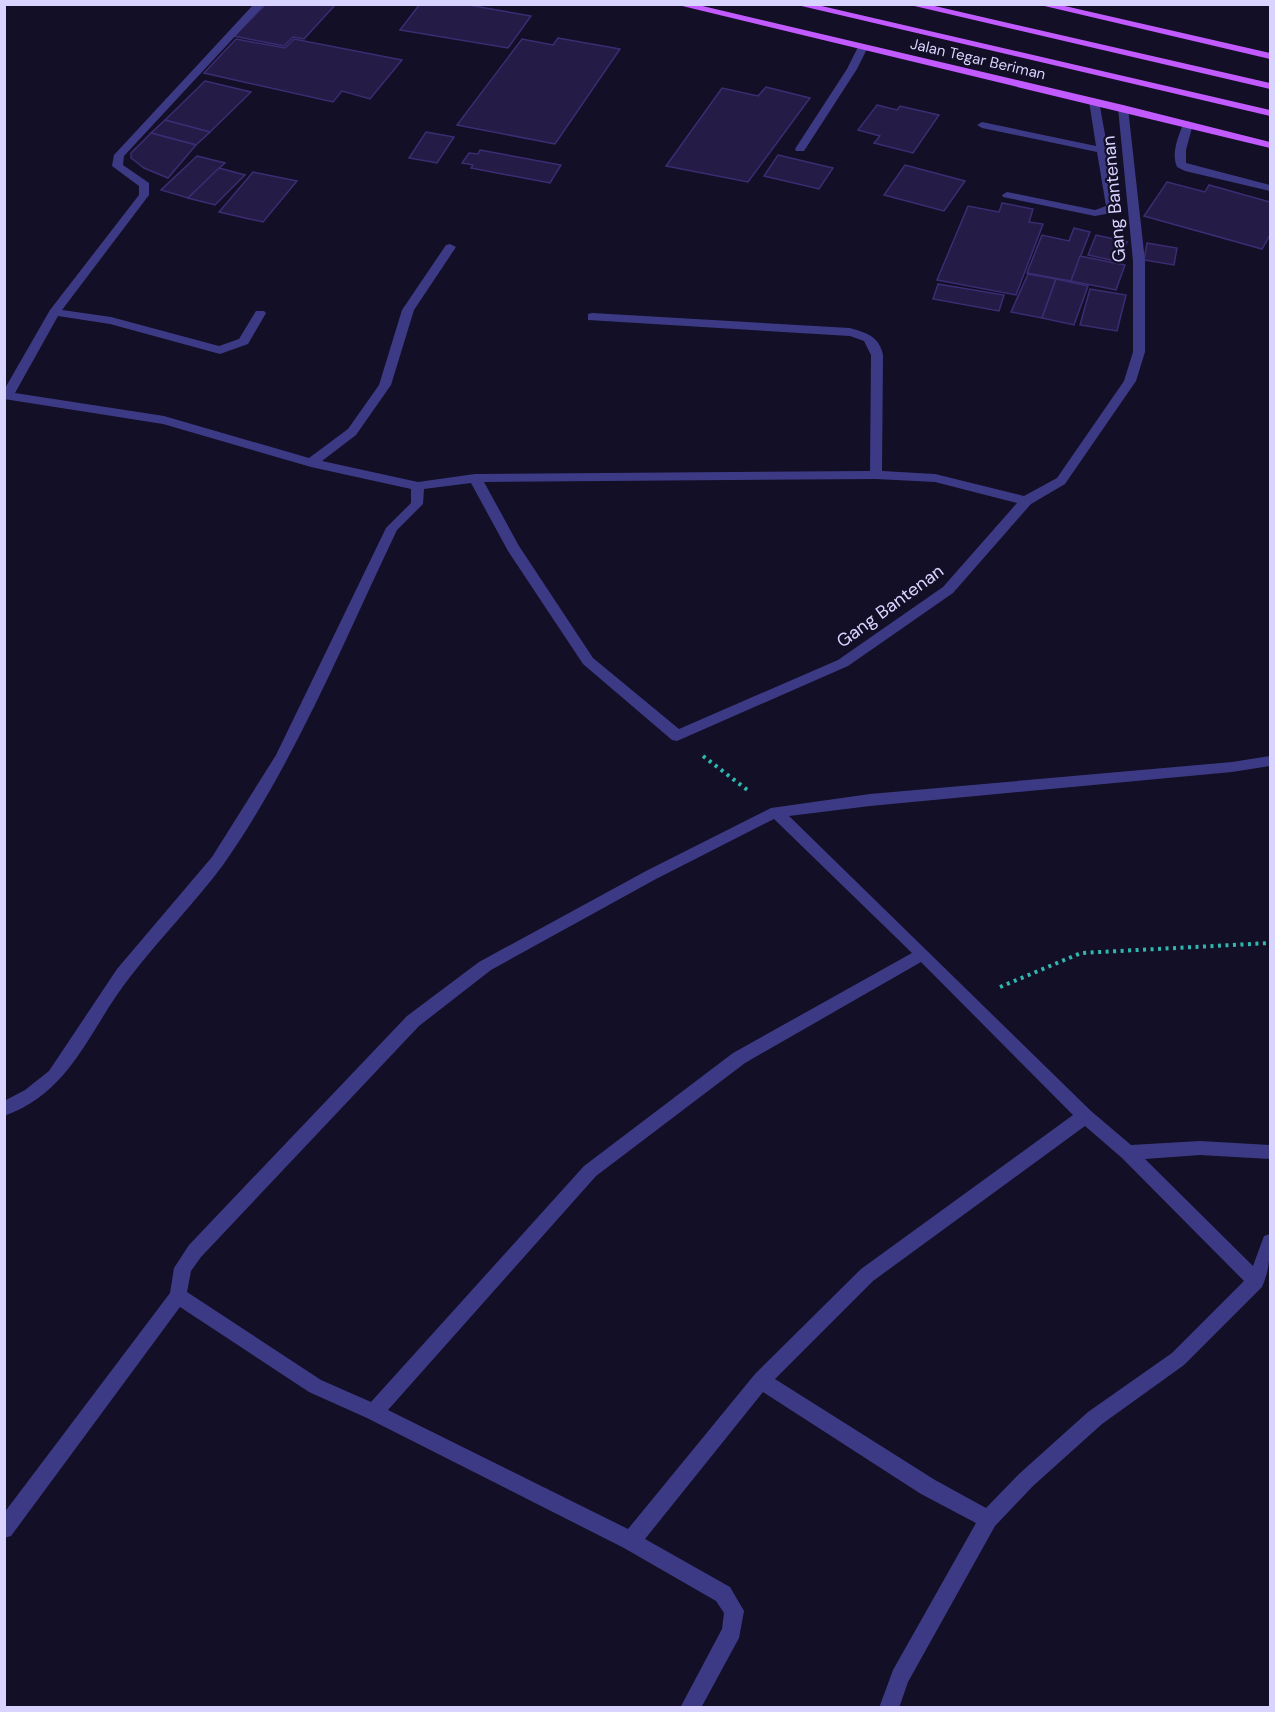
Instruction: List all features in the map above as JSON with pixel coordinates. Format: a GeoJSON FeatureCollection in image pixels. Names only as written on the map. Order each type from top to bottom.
{"type":"FeatureCollection","features":[{"type":"Feature","properties":{"kind":"main road","name":"Jalan Tegar Beriman"},"geometry":{"type":"LineString","coordinates":[[679,4],[1094,101],[1270,145]]}},
{"type":"Feature","properties":{"kind":"main road","name":"Jalan Tegar Beriman"},"geometry":{"type":"LineString","coordinates":[[798,4],[1266,109]]}},
{"type":"Feature","properties":{"kind":"main road"},"geometry":{"type":"LineString","coordinates":[[911,4],[1270,86]]}},
{"type":"Feature","properties":{"kind":"main road"},"geometry":{"type":"LineString","coordinates":[[1041,4],[1270,56]]}},
{"type":"Feature","properties":{"kind":"street"},"geometry":{"type":"LineString","coordinates":[[260,4],[119,155],[117,166],[145,185],[144,195],[54,312],[6,395],[164,420],[312,463],[418,486],[475,478],[876,475],[935,478],[1026,501]]}},
{"type":"Feature","properties":{"kind":"street"},"geometry":{"type":"LineString","coordinates":[[800,149],[852,69],[863,47]]}},
{"type":"Feature","properties":{"kind":"street"},"geometry":{"type":"LineString","coordinates":[[1007,195],[1095,213],[1107,211],[1112,207],[1094,101]]}},
{"type":"Feature","properties":{"kind":"street","name":"Gang Bantenan"},"geometry":{"type":"LineString","coordinates":[[677,736],[843,663],[948,590],[1026,501],[1061,480],[1130,381],[1139,352],[1139,261],[1123,108]]}},
{"type":"Feature","properties":{"kind":"street"},"geometry":{"type":"LineString","coordinates":[[1188,124],[1180,152],[1182,165],[1189,170],[1270,188]]}},
{"type":"Feature","properties":{"kind":"street"},"geometry":{"type":"LineString","coordinates":[[982,125],[1101,150]]}},
{"type":"Feature","properties":{"kind":"street"},"geometry":{"type":"LineString","coordinates":[[312,463],[352,432],[385,385],[408,310],[450,247]]}},
{"type":"Feature","properties":{"kind":"street"},"geometry":{"type":"LineString","coordinates":[[54,312],[111,321],[220,350],[244,341],[260,313]]}},
{"type":"Feature","properties":{"kind":"street"},"geometry":{"type":"LineString","coordinates":[[592,317],[850,332],[870,337],[877,355],[876,475]]}},
{"type":"Feature","properties":{"kind":"street"},"geometry":{"type":"LineString","coordinates":[[475,478],[513,548],[588,661],[677,736]]}},
{"type":"Feature","properties":{"kind":"street"},"geometry":{"type":"LineString","coordinates":[[4,1109],[31,1095],[55,1076],[123,974],[217,861],[282,757],[392,528],[417,504],[418,486]]}},
{"type":"Feature","properties":{"kind":"street"},"geometry":{"type":"LineString","coordinates":[[4,1528],[178,1296],[183,1268],[195,1251],[413,1021],[485,966],[651,875],[776,812],[870,800],[1232,767],[1270,761]]}},
{"type":"Feature","properties":{"kind":"street"},"geometry":{"type":"LineString","coordinates":[[776,812],[923,954],[1085,1116],[1128,1153],[1256,1281]]}},
{"type":"Feature","properties":{"kind":"street"},"geometry":{"type":"LineString","coordinates":[[374,1412],[590,1171],[739,1058],[923,954]]}},
{"type":"Feature","properties":{"kind":"street"},"geometry":{"type":"LineString","coordinates":[[631,1541],[761,1380],[867,1275],[1085,1116]]}},
{"type":"Feature","properties":{"kind":"street"},"geometry":{"type":"LineString","coordinates":[[1128,1153],[1200,1148],[1270,1152]]}},
{"type":"Feature","properties":{"kind":"street"},"geometry":{"type":"LineString","coordinates":[[889,1707],[900,1677],[988,1519],[1026,1480],[1095,1418],[1178,1359],[1256,1281],[1270,1242]]}},
{"type":"Feature","properties":{"kind":"street"},"geometry":{"type":"LineString","coordinates":[[178,1296],[315,1386],[374,1412],[631,1541],[723,1594],[734,1611],[732,1631],[690,1707]]}},
{"type":"Feature","properties":{"kind":"street"},"geometry":{"type":"LineString","coordinates":[[761,1380],[928,1487],[988,1519]]}},
{"type":"Feature","properties":{"kind":"path"},"geometry":{"type":"LineString","coordinates":[[677,736],[776,812]]}},
{"type":"Feature","properties":{"kind":"path"},"geometry":{"type":"LineString","coordinates":[[968,1001],[1081,953],[1270,943]]}},
{"type":"Feature","properties":{"kind":"building"},"geometry":{"type":"Polygon","coordinates":[[[266,4],[336,4],[304,39],[293,37],[284,46],[234,36],[266,4]]]}},
{"type":"Feature","properties":{"kind":"building"},"geometry":{"type":"Polygon","coordinates":[[[420,4],[463,4],[531,16],[508,48],[400,30],[420,4]]]}},
{"type":"Feature","properties":{"kind":"building"},"geometry":{"type":"Polygon","coordinates":[[[558,38],[620,49],[555,144],[457,125],[522,39],[553,45],[558,38]]]}},
{"type":"Feature","properties":{"kind":"building"},"geometry":{"type":"Polygon","coordinates":[[[236,39],[285,48],[294,39],[402,60],[370,99],[342,91],[333,102],[204,73],[236,39]]]}},
{"type":"Feature","properties":{"kind":"building"},"geometry":{"type":"Polygon","coordinates":[[[205,81],[251,92],[210,132],[165,120],[205,81]]]}},
{"type":"Feature","properties":{"kind":"building"},"geometry":{"type":"Polygon","coordinates":[[[766,87],[810,98],[748,182],[666,166],[722,88],[758,96],[766,87]]]}},
{"type":"Feature","properties":{"kind":"building"},"geometry":{"type":"Polygon","coordinates":[[[877,105],[897,110],[900,106],[939,115],[913,153],[874,143],[880,136],[858,130],[877,105]]]}},
{"type":"Feature","properties":{"kind":"building"},"geometry":{"type":"Polygon","coordinates":[[[165,120],[210,132],[196,145],[151,133],[165,120]]]}},
{"type":"Feature","properties":{"kind":"building"},"geometry":{"type":"Polygon","coordinates":[[[426,132],[454,137],[437,163],[409,158],[426,132]]]}},
{"type":"Feature","properties":{"kind":"building"},"geometry":{"type":"Polygon","coordinates":[[[151,133],[196,145],[168,178],[144,168],[131,158],[131,153],[151,133]]]}},
{"type":"Feature","properties":{"kind":"building"},"geometry":{"type":"Polygon","coordinates":[[[480,150],[561,165],[550,183],[471,168],[473,165],[462,163],[469,153],[478,154],[480,150]]]}},
{"type":"Feature","properties":{"kind":"building"},"geometry":{"type":"Polygon","coordinates":[[[778,155],[833,168],[819,189],[764,176],[778,155]]]}},
{"type":"Feature","properties":{"kind":"building"},"geometry":{"type":"Polygon","coordinates":[[[197,156],[225,163],[188,198],[161,190],[197,156]]]}},
{"type":"Feature","properties":{"kind":"building"},"geometry":{"type":"Polygon","coordinates":[[[905,165],[965,181],[944,211],[884,195],[905,165]]]}},
{"type":"Feature","properties":{"kind":"building"},"geometry":{"type":"Polygon","coordinates":[[[219,168],[245,175],[215,205],[188,198],[219,168]]]}},
{"type":"Feature","properties":{"kind":"building"},"geometry":{"type":"Polygon","coordinates":[[[253,172],[297,181],[263,222],[219,212],[253,172]]]}},
{"type":"Feature","properties":{"kind":"building"},"geometry":{"type":"Polygon","coordinates":[[[1167,182],[1205,192],[1209,185],[1270,202],[1270,235],[1262,249],[1144,216],[1167,182]]]}},
{"type":"Feature","properties":{"kind":"building"},"geometry":{"type":"Polygon","coordinates":[[[1002,203],[1033,209],[1029,222],[1043,224],[1016,295],[937,280],[968,206],[999,212],[1002,203]]]}},
{"type":"Feature","properties":{"kind":"building"},"geometry":{"type":"Polygon","coordinates":[[[1074,228],[1090,232],[1071,281],[1027,273],[1042,235],[1069,241],[1074,228]]]}},
{"type":"Feature","properties":{"kind":"building"},"geometry":{"type":"Polygon","coordinates":[[[1096,235],[1127,242],[1119,262],[1088,255],[1096,235]]]}},
{"type":"Feature","properties":{"kind":"building"},"geometry":{"type":"Polygon","coordinates":[[[1147,243],[1177,248],[1174,265],[1144,260],[1147,243]]]}},
{"type":"Feature","properties":{"kind":"building"},"geometry":{"type":"Polygon","coordinates":[[[1080,256],[1125,265],[1116,290],[1071,281],[1080,256]]]}},
{"type":"Feature","properties":{"kind":"building"},"geometry":{"type":"Polygon","coordinates":[[[1028,274],[1056,279],[1042,318],[1011,312],[1028,274]]]}},
{"type":"Feature","properties":{"kind":"building"},"geometry":{"type":"Polygon","coordinates":[[[1056,279],[1088,286],[1074,325],[1042,318],[1056,279]]]}},
{"type":"Feature","properties":{"kind":"building"},"geometry":{"type":"Polygon","coordinates":[[[938,284],[1004,295],[999,311],[933,299],[938,284]]]}},
{"type":"Feature","properties":{"kind":"building"},"geometry":{"type":"Polygon","coordinates":[[[1090,289],[1126,295],[1117,331],[1080,325],[1090,289]]]}}]}
